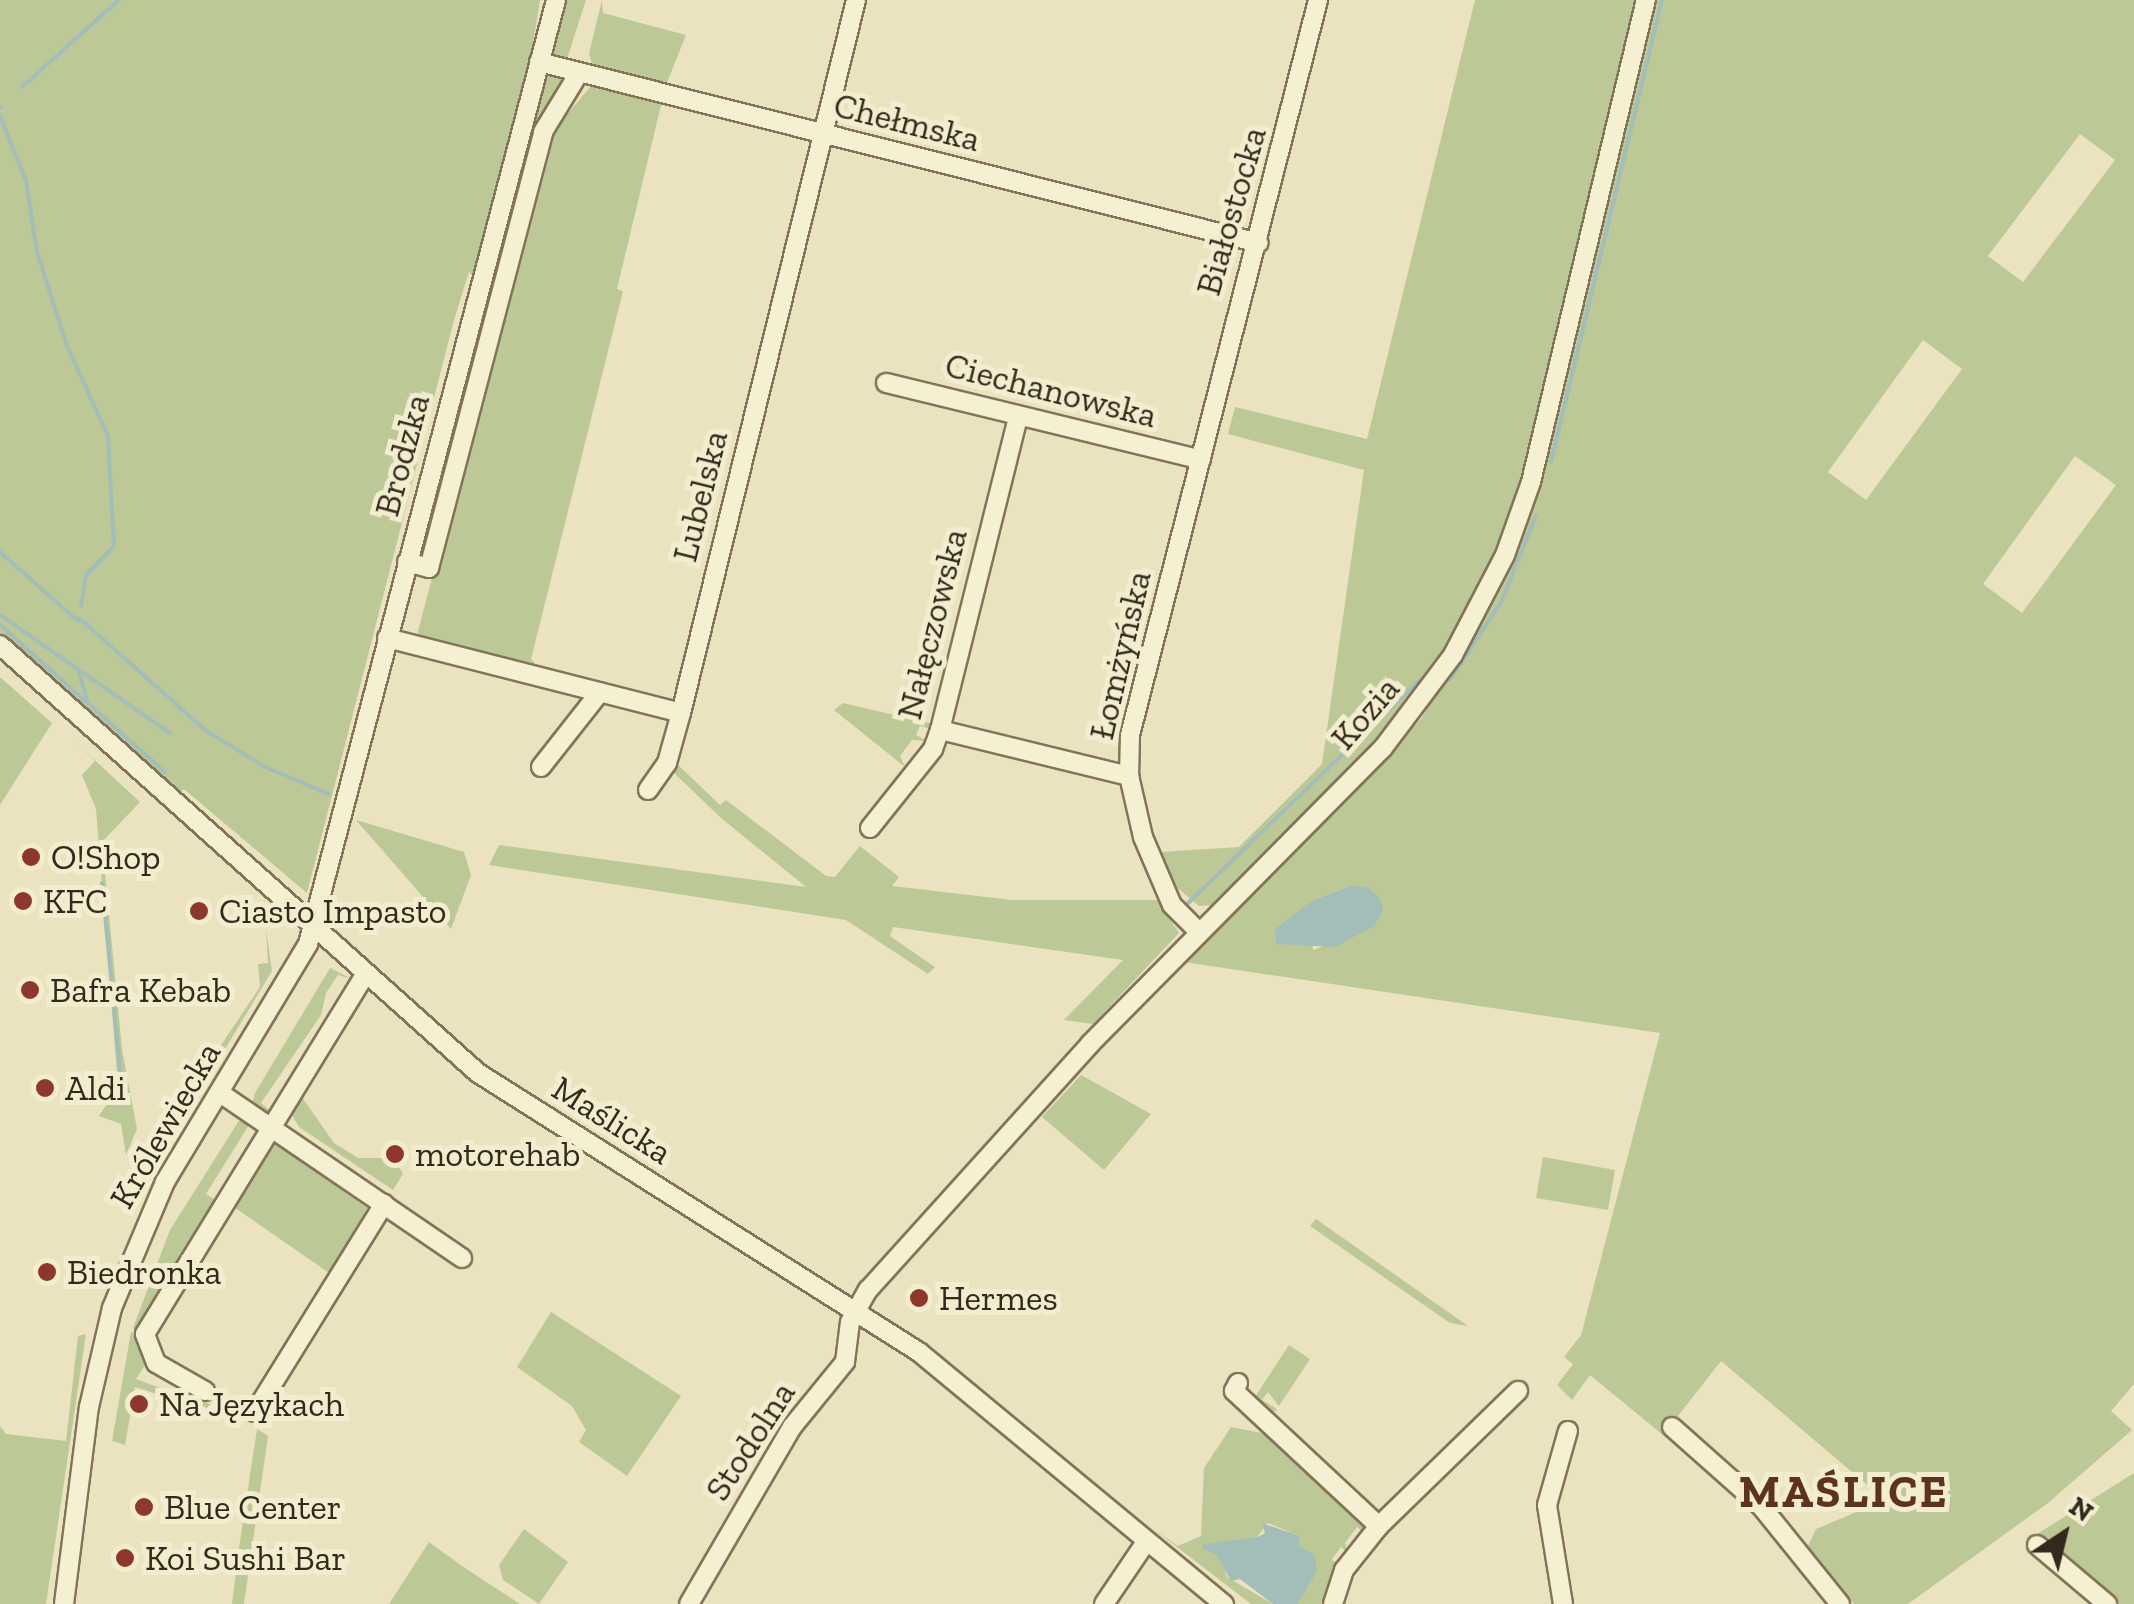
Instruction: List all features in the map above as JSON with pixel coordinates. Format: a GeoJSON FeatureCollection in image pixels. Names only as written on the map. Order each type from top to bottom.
{"type":"FeatureCollection","features":[{"type":"Feature","properties":{"kind":"street","name":"Brodzka"},"geometry":{"type":"LineString","coordinates":[[312,927],[556,0]]}},
{"type":"Feature","properties":{"kind":"street","name":"Lubelska"},"geometry":{"type":"LineString","coordinates":[[648,790],[668,762],[681,713],[856,0]]}},
{"type":"Feature","properties":{"kind":"street","name":"Białostocka"},"geometry":{"type":"LineString","coordinates":[[1206,439],[1318,0]]}},
{"type":"Feature","properties":{"kind":"street","name":"Kozia"},"geometry":{"type":"LineString","coordinates":[[855,1311],[1198,932],[1383,748],[1442,671],[1484,601],[1531,482],[1646,0]]}},
{"type":"Feature","properties":{"kind":"street","name":"Chełmska"},"geometry":{"type":"LineString","coordinates":[[540,62],[1259,243]]}},
{"type":"Feature","properties":{"kind":"street"},"geometry":{"type":"LineString","coordinates":[[407,562],[429,568],[542,132],[579,73]]}},
{"type":"Feature","properties":{"kind":"street","name":"Ciechanowska"},"geometry":{"type":"LineString","coordinates":[[886,382],[1018,418],[1201,460]]}},
{"type":"Feature","properties":{"kind":"street","name":"Nałęczowska"},"geometry":{"type":"LineString","coordinates":[[870,828],[933,749],[940,730],[1018,418]]}},
{"type":"Feature","properties":{"kind":"street","name":"Łomżyńska"},"geometry":{"type":"LineString","coordinates":[[1198,932],[1166,896],[1130,776],[1134,720],[1206,439]]}},
{"type":"Feature","properties":{"kind":"street"},"geometry":{"type":"LineString","coordinates":[[387,638],[681,713]]}},
{"type":"Feature","properties":{"kind":"street","name":"Maślicka"},"geometry":{"type":"LineString","coordinates":[[0,645],[312,927],[496,1085],[929,1360],[1224,1604]]}},
{"type":"Feature","properties":{"kind":"street"},"geometry":{"type":"LineString","coordinates":[[541,767],[600,692]]}},
{"type":"Feature","properties":{"kind":"street"},"geometry":{"type":"LineString","coordinates":[[940,730],[1130,776]]}},
{"type":"Feature","properties":{"kind":"street","name":"Królewiecka"},"geometry":{"type":"LineString","coordinates":[[64,1604],[89,1407],[108,1320],[155,1200],[298,964],[312,927]]}},
{"type":"Feature","properties":{"kind":"street"},"geometry":{"type":"LineString","coordinates":[[206,1391],[175,1378],[148,1352],[150,1325],[365,974]]}},
{"type":"Feature","properties":{"kind":"street"},"geometry":{"type":"LineString","coordinates":[[220,1092],[274,1124],[462,1258]]}},
{"type":"Feature","properties":{"kind":"street"},"geometry":{"type":"LineString","coordinates":[[255,1412],[384,1204]]}},
{"type":"Feature","properties":{"kind":"street","name":"Stodolna"},"geometry":{"type":"LineString","coordinates":[[689,1604],[792,1427],[845,1362],[855,1311]]}},
{"type":"Feature","properties":{"kind":"street"},"geometry":{"type":"LineString","coordinates":[[1238,1383],[1234,1391],[1379,1526]]}},
{"type":"Feature","properties":{"kind":"street"},"geometry":{"type":"LineString","coordinates":[[1333,1604],[1344,1570],[1379,1526],[1518,1392]]}},
{"type":"Feature","properties":{"kind":"street"},"geometry":{"type":"LineString","coordinates":[[1672,1427],[1761,1506],[1840,1604]]}},
{"type":"Feature","properties":{"kind":"street"},"geometry":{"type":"LineString","coordinates":[[1563,1604],[1547,1505],[1568,1431]]}},
{"type":"Feature","properties":{"kind":"street"},"geometry":{"type":"LineString","coordinates":[[1104,1604],[1146,1542]]}},
{"type":"Feature","properties":{"kind":"street"},"geometry":{"type":"LineString","coordinates":[[2037,1545],[2107,1604]]}},
{"type":"Feature","properties":{"kind":"green space"},"geometry":{"type":"Polygon","coordinates":[[[0,0],[540,0],[528,74],[476,279],[469,272],[454,320],[307,893],[184,789],[179,794],[0,634],[0,0]]]}},
{"type":"Feature","properties":{"kind":"green space"},"geometry":{"type":"Polygon","coordinates":[[[562,0],[586,0],[565,65],[547,54],[562,0]]]}},
{"type":"Feature","properties":{"kind":"green space"},"geometry":{"type":"Polygon","coordinates":[[[602,0],[603,13],[686,35],[666,85],[595,73],[589,54],[602,0]]]}},
{"type":"Feature","properties":{"kind":"green space"},"geometry":{"type":"Polygon","coordinates":[[[1475,0],[1637,0],[1529,464],[1492,561],[1433,672],[1383,735],[1216,905],[1199,906],[1175,886],[1160,852],[1239,847],[1322,764],[1364,470],[1228,434],[1235,407],[1367,439],[1475,0]]]}},
{"type":"Feature","properties":{"kind":"green space"},"geometry":{"type":"Polygon","coordinates":[[[1653,0],[2134,0],[2134,1384],[2111,1411],[2132,1430],[2048,1503],[1908,1604],[1854,1604],[1808,1546],[1816,1529],[1885,1500],[1721,1361],[1663,1435],[1590,1375],[1572,1400],[1557,1385],[1573,1364],[1564,1357],[1581,1335],[1660,1033],[1184,962],[1421,719],[1495,599],[1547,461],[1653,0]],[[2080,134],[1988,256],[2023,282],[2115,160],[2080,134]],[[1923,340],[1828,472],[1866,500],[1962,369],[1923,340]],[[2075,456],[1983,584],[2022,613],[2116,485],[2075,456]],[[1350,886],[1313,900],[1313,950],[1374,926],[1350,886]]]}},
{"type":"Feature","properties":{"kind":"green space"},"geometry":{"type":"Polygon","coordinates":[[[549,72],[567,80],[550,109],[426,559],[416,561],[542,76],[549,72]]]}},
{"type":"Feature","properties":{"kind":"green space"},"geometry":{"type":"Polygon","coordinates":[[[593,84],[662,101],[617,289],[623,291],[531,659],[538,667],[419,639],[418,631],[550,134],[593,84]]]}},
{"type":"Feature","properties":{"kind":"green space"},"geometry":{"type":"Polygon","coordinates":[[[0,677],[52,723],[0,805],[0,677]]]}},
{"type":"Feature","properties":{"kind":"green space"},"geometry":{"type":"Polygon","coordinates":[[[843,703],[933,724],[933,730],[920,726],[916,735],[927,741],[912,740],[900,756],[905,767],[834,710],[843,703]]]}},
{"type":"Feature","properties":{"kind":"green space"},"geometry":{"type":"Polygon","coordinates":[[[73,740],[140,802],[102,842],[122,1049],[137,1129],[126,1155],[121,1124],[99,1116],[118,1087],[96,809],[82,775],[95,761],[73,740]]]}},
{"type":"Feature","properties":{"kind":"green space"},"geometry":{"type":"Polygon","coordinates":[[[674,761],[720,805],[726,800],[826,876],[835,877],[860,846],[899,877],[892,886],[1012,900],[1157,900],[1179,933],[1093,1024],[1064,1020],[1123,960],[893,927],[890,936],[935,967],[928,974],[846,920],[489,865],[499,845],[806,887],[721,818],[672,771],[674,761]]]}},
{"type":"Feature","properties":{"kind":"green space"},"geometry":{"type":"Polygon","coordinates":[[[356,820],[464,852],[471,875],[451,929],[356,820]]]}},
{"type":"Feature","properties":{"kind":"green space"},"geometry":{"type":"Polygon","coordinates":[[[266,929],[272,971],[129,1209],[126,1178],[133,1165],[134,1176],[151,1164],[152,1148],[260,987],[258,964],[268,963],[266,929]]]}},
{"type":"Feature","properties":{"kind":"green space"},"geometry":{"type":"Polygon","coordinates":[[[330,968],[352,979],[338,975],[326,993],[321,1015],[261,1103],[273,1113],[265,1114],[252,1105],[255,1093],[330,968]]]}},
{"type":"Feature","properties":{"kind":"green space"},"geometry":{"type":"Polygon","coordinates":[[[1081,1075],[1151,1114],[1104,1170],[1042,1117],[1081,1075]]]}},
{"type":"Feature","properties":{"kind":"green space"},"geometry":{"type":"Polygon","coordinates":[[[299,1093],[334,1143],[358,1158],[385,1158],[399,1167],[403,1174],[393,1190],[299,1127],[289,1110],[299,1093]]]}},
{"type":"Feature","properties":{"kind":"green space"},"geometry":{"type":"Polygon","coordinates":[[[240,1119],[249,1125],[206,1194],[219,1202],[140,1333],[133,1328],[170,1230],[240,1119]]]}},
{"type":"Feature","properties":{"kind":"green space"},"geometry":{"type":"Polygon","coordinates":[[[272,1141],[367,1208],[332,1275],[231,1205],[272,1141]]]}},
{"type":"Feature","properties":{"kind":"green space"},"geometry":{"type":"Polygon","coordinates":[[[1543,1157],[1615,1170],[1608,1210],[1536,1198],[1543,1157]]]}},
{"type":"Feature","properties":{"kind":"green space"},"geometry":{"type":"Polygon","coordinates":[[[1316,1219],[1468,1326],[1450,1323],[1310,1226],[1316,1219]]]}},
{"type":"Feature","properties":{"kind":"green space"},"geometry":{"type":"Polygon","coordinates":[[[551,1312],[681,1396],[627,1476],[579,1442],[586,1430],[572,1406],[517,1367],[551,1312]]]}},
{"type":"Feature","properties":{"kind":"green space"},"geometry":{"type":"Polygon","coordinates":[[[131,1332],[139,1336],[147,1362],[136,1379],[173,1393],[183,1388],[234,1419],[135,1387],[125,1445],[112,1441],[131,1332]]]}},
{"type":"Feature","properties":{"kind":"green space"},"geometry":{"type":"Polygon","coordinates":[[[86,1334],[46,1604],[0,1604],[0,1426],[6,1434],[66,1441],[78,1336],[86,1334]]]}},
{"type":"Feature","properties":{"kind":"green space"},"geometry":{"type":"Polygon","coordinates":[[[1289,1345],[1310,1359],[1279,1406],[1268,1392],[1262,1400],[1277,1409],[1273,1414],[1255,1397],[1289,1345]]]}},
{"type":"Feature","properties":{"kind":"green space"},"geometry":{"type":"Polygon","coordinates":[[[1231,1427],[1267,1434],[1365,1523],[1365,1533],[1357,1527],[1345,1543],[1348,1553],[1341,1547],[1332,1559],[1339,1566],[1325,1604],[1298,1604],[1317,1570],[1297,1545],[1299,1536],[1268,1523],[1257,1537],[1217,1546],[1227,1577],[1273,1604],[1251,1604],[1155,1530],[1178,1546],[1201,1536],[1204,1468],[1231,1427]]]}},
{"type":"Feature","properties":{"kind":"green space"},"geometry":{"type":"Polygon","coordinates":[[[257,1429],[268,1436],[244,1604],[232,1604],[236,1572],[225,1570],[227,1561],[237,1561],[257,1429]]]}},
{"type":"Feature","properties":{"kind":"green space"},"geometry":{"type":"Polygon","coordinates":[[[2134,1473],[2134,1604],[2120,1604],[2037,1534],[2134,1473]]]}},
{"type":"Feature","properties":{"kind":"green space"},"geometry":{"type":"Polygon","coordinates":[[[524,1529],[568,1562],[539,1604],[503,1580],[499,1565],[524,1529]]]}},
{"type":"Feature","properties":{"kind":"green space"},"geometry":{"type":"Polygon","coordinates":[[[429,1542],[462,1566],[520,1604],[389,1604],[429,1542]]]}},
{"type":"Feature","properties":{"kind":"water"},"geometry":{"type":"Polygon","coordinates":[[[1350,886],[1368,887],[1381,900],[1383,910],[1374,926],[1335,947],[1276,944],[1275,929],[1313,900],[1350,886]]]}},
{"type":"Feature","properties":{"kind":"water"},"geometry":{"type":"Polygon","coordinates":[[[1262,1523],[1300,1536],[1298,1545],[1314,1555],[1317,1571],[1298,1604],[1273,1604],[1240,1579],[1231,1581],[1216,1554],[1203,1549],[1203,1544],[1258,1537],[1265,1533],[1262,1523]]]}},
{"type":"Feature","properties":{"kind":"waterway"},"geometry":{"type":"LineString","coordinates":[[22,87],[119,0]]}},
{"type":"Feature","properties":{"kind":"waterway"},"geometry":{"type":"LineString","coordinates":[[1551,462],[1662,0]]}},
{"type":"Feature","properties":{"kind":"waterway"},"geometry":{"type":"LineString","coordinates":[[0,116],[26,181],[37,252],[67,346],[108,436],[114,546],[86,575],[81,606]]}},
{"type":"Feature","properties":{"kind":"waterway"},"geometry":{"type":"LineString","coordinates":[[1450,680],[1501,602],[1536,516]]}},
{"type":"Feature","properties":{"kind":"waterway"},"geometry":{"type":"LineString","coordinates":[[0,552],[78,621]]}},
{"type":"Feature","properties":{"kind":"waterway"},"geometry":{"type":"LineString","coordinates":[[0,615],[170,733]]}},
{"type":"Feature","properties":{"kind":"waterway"},"geometry":{"type":"LineString","coordinates":[[79,618],[205,730],[265,767],[329,794]]}},
{"type":"Feature","properties":{"kind":"waterway"},"geometry":{"type":"LineString","coordinates":[[0,625],[165,772]]}},
{"type":"Feature","properties":{"kind":"waterway"},"geometry":{"type":"LineString","coordinates":[[78,669],[88,703]]}},
{"type":"Feature","properties":{"kind":"waterway"},"geometry":{"type":"LineString","coordinates":[[1185,906],[1419,681]]}},
{"type":"Feature","properties":{"kind":"waterway"},"geometry":{"type":"LineString","coordinates":[[102,883],[121,1082]]}},
{"type":"Feature","properties":{"kind":"place","name":"O!Shop"},"geometry":{"type":"Point","coordinates":[31,857]}},
{"type":"Feature","properties":{"kind":"place","name":"KFC"},"geometry":{"type":"Point","coordinates":[23,901]}},
{"type":"Feature","properties":{"kind":"place","name":"Ciasto Impasto"},"geometry":{"type":"Point","coordinates":[199,911]}},
{"type":"Feature","properties":{"kind":"place","name":"Bafra Kebab"},"geometry":{"type":"Point","coordinates":[30,990]}},
{"type":"Feature","properties":{"kind":"place","name":"Aldi"},"geometry":{"type":"Point","coordinates":[45,1088]}},
{"type":"Feature","properties":{"kind":"place","name":"motorehab"},"geometry":{"type":"Point","coordinates":[395,1154]}},
{"type":"Feature","properties":{"kind":"place","name":"Biedronka"},"geometry":{"type":"Point","coordinates":[47,1272]}},
{"type":"Feature","properties":{"kind":"place","name":"Hermes"},"geometry":{"type":"Point","coordinates":[919,1298]}},
{"type":"Feature","properties":{"kind":"place","name":"Na Językach"},"geometry":{"type":"Point","coordinates":[139,1404]}},
{"type":"Feature","properties":{"kind":"place","name":"Blue Center"},"geometry":{"type":"Point","coordinates":[144,1507]}},
{"type":"Feature","properties":{"kind":"place","name":"Koi Sushi Bar"},"geometry":{"type":"Point","coordinates":[125,1558]}},
{"type":"Feature","properties":{"kind":"district","name":"MAŚLICE"},"geometry":{"type":"Point","coordinates":[1844,1493]}}]}
